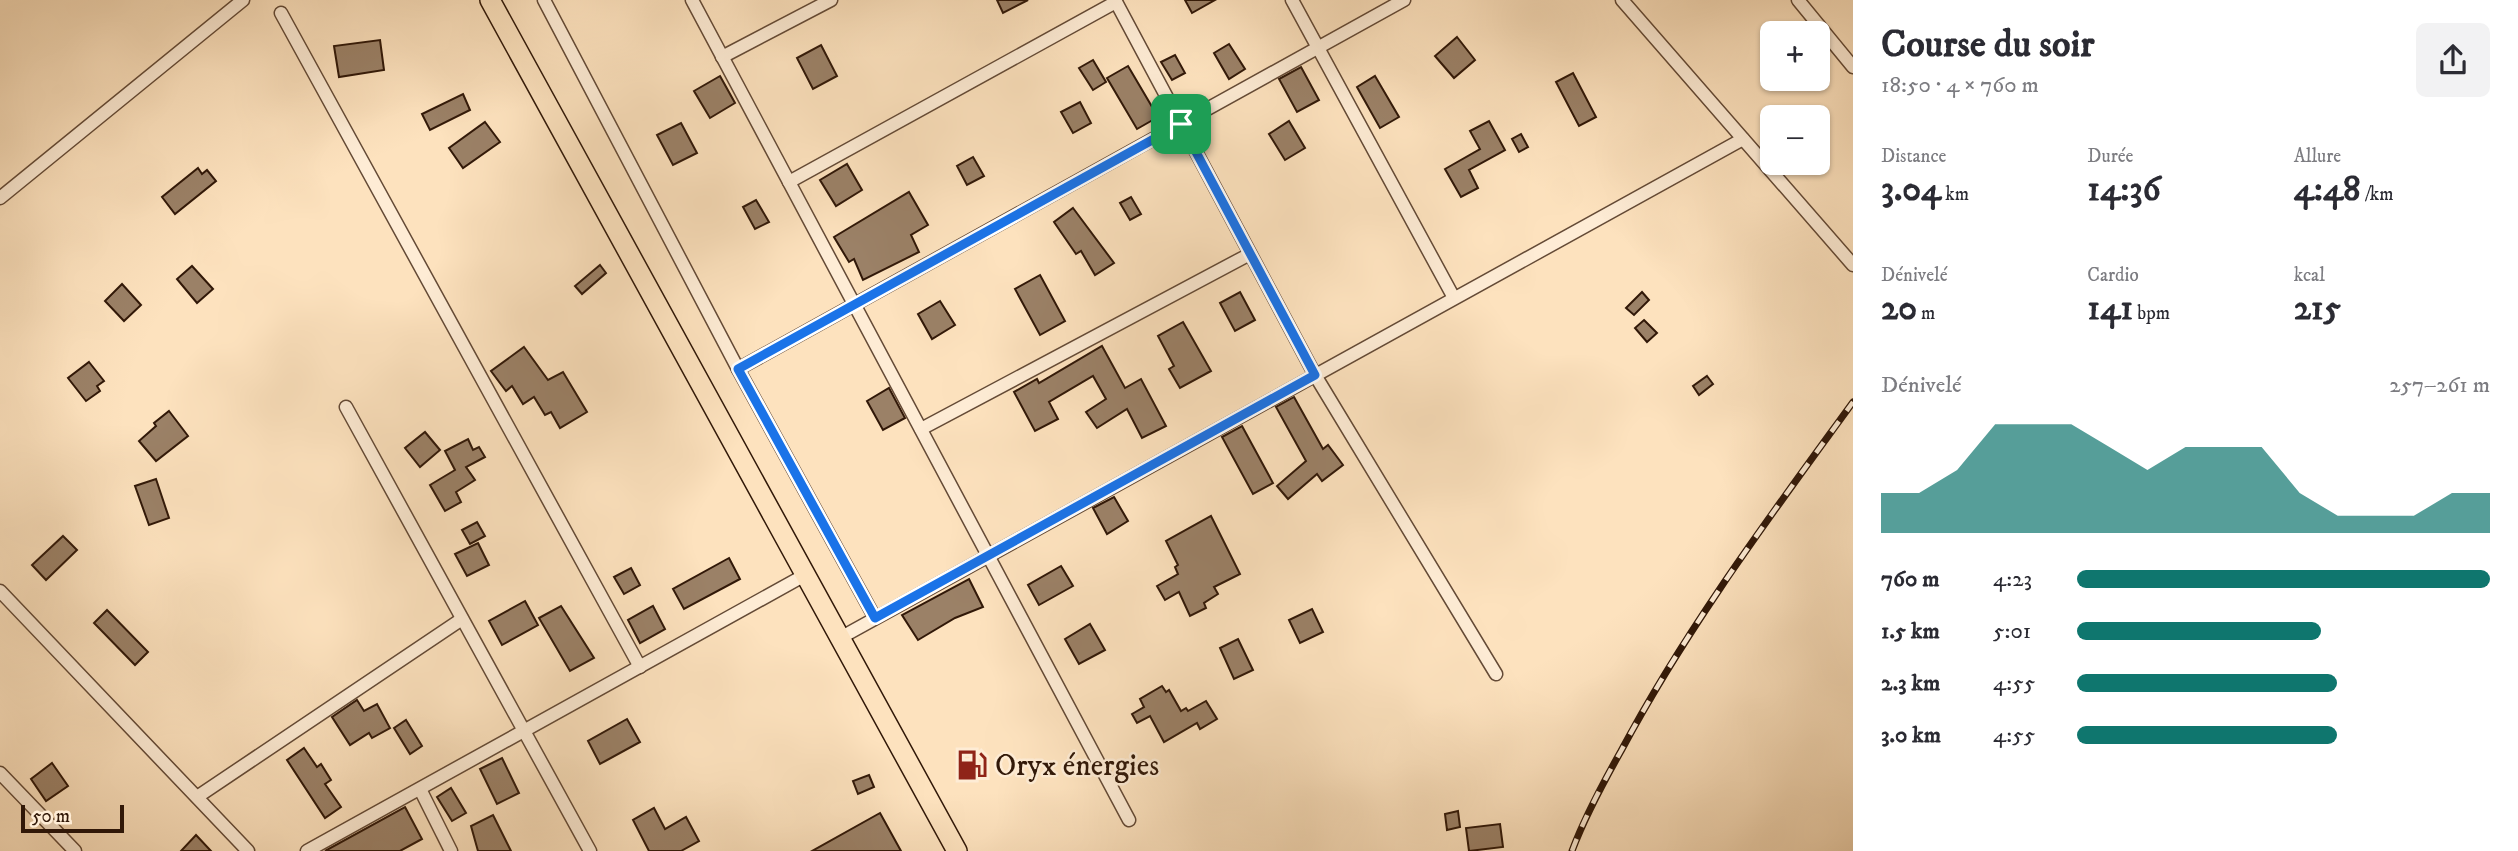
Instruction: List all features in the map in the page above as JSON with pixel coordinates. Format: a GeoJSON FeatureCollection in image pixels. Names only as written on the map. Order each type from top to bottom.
{"type":"FeatureCollection","features":[{"type":"Feature","properties":{"kind":"main road"},"geometry":{"type":"LineString","coordinates":[[490,0],[957,851]]}},
{"type":"Feature","properties":{"kind":"street"},"geometry":{"type":"LineString","coordinates":[[0,198],[243,0]]}},
{"type":"Feature","properties":{"kind":"street"},"geometry":{"type":"LineString","coordinates":[[544,0],[738,369],[875,618]]}},
{"type":"Feature","properties":{"kind":"street"},"geometry":{"type":"LineString","coordinates":[[692,0],[1129,820]]}},
{"type":"Feature","properties":{"kind":"street"},"geometry":{"type":"LineString","coordinates":[[722,57],[831,0]]}},
{"type":"Feature","properties":{"kind":"street"},"geometry":{"type":"LineString","coordinates":[[1292,0],[1454,299]]}},
{"type":"Feature","properties":{"kind":"street"},"geometry":{"type":"LineString","coordinates":[[738,369],[1404,0]]}},
{"type":"Feature","properties":{"kind":"street"},"geometry":{"type":"LineString","coordinates":[[1622,0],[1853,265]]}},
{"type":"Feature","properties":{"kind":"street"},"geometry":{"type":"LineString","coordinates":[[1798,0],[1853,67]]}},
{"type":"Feature","properties":{"kind":"street"},"geometry":{"type":"LineString","coordinates":[[789,182],[1115,1],[1315,375],[1496,674]]}},
{"type":"Feature","properties":{"kind":"street"},"geometry":{"type":"LineString","coordinates":[[281,13],[640,667]]}},
{"type":"Feature","properties":{"kind":"street"},"geometry":{"type":"LineString","coordinates":[[839,638],[1743,139]]}},
{"type":"Feature","properties":{"kind":"street"},"geometry":{"type":"LineString","coordinates":[[921,429],[1250,254]]}},
{"type":"Feature","properties":{"kind":"street"},"geometry":{"type":"LineString","coordinates":[[346,407],[590,851]]}},
{"type":"Feature","properties":{"kind":"street"},"geometry":{"type":"LineString","coordinates":[[307,851],[805,575]]}},
{"type":"Feature","properties":{"kind":"street"},"geometry":{"type":"LineString","coordinates":[[0,591],[248,851]]}},
{"type":"Feature","properties":{"kind":"street"},"geometry":{"type":"LineString","coordinates":[[197,797],[463,619]]}},
{"type":"Feature","properties":{"kind":"street"},"geometry":{"type":"LineString","coordinates":[[0,773],[75,851]]}},
{"type":"Feature","properties":{"kind":"street"},"geometry":{"type":"LineString","coordinates":[[420,789],[451,851]]}},
{"type":"Feature","properties":{"kind":"building"},"geometry":{"type":"Polygon","coordinates":[[[997,0],[1028,0],[1003,13],[997,0]]]}},
{"type":"Feature","properties":{"kind":"building"},"geometry":{"type":"Polygon","coordinates":[[[1185,0],[1215,0],[1192,13],[1185,0]]]}},
{"type":"Feature","properties":{"kind":"building"},"geometry":{"type":"Polygon","coordinates":[[[1457,37],[1475,60],[1454,78],[1435,56],[1457,37]]]}},
{"type":"Feature","properties":{"kind":"building"},"geometry":{"type":"Polygon","coordinates":[[[380,40],[384,70],[339,77],[334,46],[380,40]]]}},
{"type":"Feature","properties":{"kind":"building"},"geometry":{"type":"Polygon","coordinates":[[[1229,44],[1245,69],[1229,79],[1214,53],[1229,44]]]}},
{"type":"Feature","properties":{"kind":"building"},"geometry":{"type":"Polygon","coordinates":[[[821,45],[837,76],[813,89],[797,58],[821,45]]]}},
{"type":"Feature","properties":{"kind":"building"},"geometry":{"type":"Polygon","coordinates":[[[1175,55],[1185,73],[1172,80],[1161,62],[1175,55]]]}},
{"type":"Feature","properties":{"kind":"building"},"geometry":{"type":"Polygon","coordinates":[[[1093,60],[1106,82],[1093,90],[1079,68],[1093,60]]]}},
{"type":"Feature","properties":{"kind":"building"},"geometry":{"type":"Polygon","coordinates":[[[1128,66],[1158,117],[1137,129],[1107,78],[1128,66]]]}},
{"type":"Feature","properties":{"kind":"building"},"geometry":{"type":"Polygon","coordinates":[[[1301,67],[1319,100],[1297,112],[1279,79],[1301,67]]]}},
{"type":"Feature","properties":{"kind":"building"},"geometry":{"type":"Polygon","coordinates":[[[1573,73],[1596,117],[1579,126],[1556,82],[1573,73]]]}},
{"type":"Feature","properties":{"kind":"building"},"geometry":{"type":"Polygon","coordinates":[[[720,76],[735,103],[710,118],[694,91],[720,76]]]}},
{"type":"Feature","properties":{"kind":"building"},"geometry":{"type":"Polygon","coordinates":[[[1375,76],[1399,117],[1380,128],[1357,87],[1375,76]]]}},
{"type":"Feature","properties":{"kind":"building"},"geometry":{"type":"Polygon","coordinates":[[[463,94],[470,110],[430,130],[422,114],[463,94]]]}},
{"type":"Feature","properties":{"kind":"building"},"geometry":{"type":"Polygon","coordinates":[[[1080,102],[1091,123],[1073,133],[1061,112],[1080,102]]]}},
{"type":"Feature","properties":{"kind":"building"},"geometry":{"type":"Polygon","coordinates":[[[1289,121],[1305,148],[1285,160],[1269,134],[1289,121]]]}},
{"type":"Feature","properties":{"kind":"building"},"geometry":{"type":"Polygon","coordinates":[[[1489,121],[1505,150],[1469,170],[1478,188],[1461,197],[1445,169],[1480,149],[1470,131],[1489,121]]]}},
{"type":"Feature","properties":{"kind":"building"},"geometry":{"type":"Polygon","coordinates":[[[485,122],[500,142],[463,168],[449,148],[485,122]]]}},
{"type":"Feature","properties":{"kind":"building"},"geometry":{"type":"Polygon","coordinates":[[[681,123],[697,153],[673,165],[657,135],[681,123]]]}},
{"type":"Feature","properties":{"kind":"building"},"geometry":{"type":"Polygon","coordinates":[[[1521,134],[1528,147],[1519,152],[1512,139],[1521,134]]]}},
{"type":"Feature","properties":{"kind":"building"},"geometry":{"type":"Polygon","coordinates":[[[973,157],[984,176],[967,185],[957,166],[973,157]]]}},
{"type":"Feature","properties":{"kind":"building"},"geometry":{"type":"Polygon","coordinates":[[[847,164],[862,190],[836,206],[820,180],[847,164]]]}},
{"type":"Feature","properties":{"kind":"building"},"geometry":{"type":"Polygon","coordinates":[[[198,168],[202,174],[207,170],[216,181],[175,214],[162,197],[198,168]]]}},
{"type":"Feature","properties":{"kind":"building"},"geometry":{"type":"Polygon","coordinates":[[[909,192],[928,225],[911,235],[919,252],[863,280],[854,259],[849,262],[834,237],[909,192]]]}},
{"type":"Feature","properties":{"kind":"building"},"geometry":{"type":"Polygon","coordinates":[[[1131,197],[1141,214],[1130,220],[1120,203],[1131,197]]]}},
{"type":"Feature","properties":{"kind":"building"},"geometry":{"type":"Polygon","coordinates":[[[756,200],[769,222],[755,229],[743,207],[756,200]]]}},
{"type":"Feature","properties":{"kind":"building"},"geometry":{"type":"Polygon","coordinates":[[[1073,208],[1114,263],[1095,275],[1081,251],[1076,254],[1054,222],[1073,208]]]}},
{"type":"Feature","properties":{"kind":"building"},"geometry":{"type":"Polygon","coordinates":[[[600,265],[606,273],[582,294],[575,286],[600,265]]]}},
{"type":"Feature","properties":{"kind":"building"},"geometry":{"type":"Polygon","coordinates":[[[192,266],[213,289],[197,303],[177,279],[192,266]]]}},
{"type":"Feature","properties":{"kind":"building"},"geometry":{"type":"Polygon","coordinates":[[[1040,275],[1065,321],[1040,335],[1015,289],[1040,275]]]}},
{"type":"Feature","properties":{"kind":"building"},"geometry":{"type":"Polygon","coordinates":[[[122,284],[141,305],[124,321],[105,301],[122,284]]]}},
{"type":"Feature","properties":{"kind":"building"},"geometry":{"type":"Polygon","coordinates":[[[1240,292],[1255,320],[1235,331],[1220,303],[1240,292]]]}},
{"type":"Feature","properties":{"kind":"building"},"geometry":{"type":"Polygon","coordinates":[[[1642,292],[1649,300],[1634,315],[1626,308],[1642,292]]]}},
{"type":"Feature","properties":{"kind":"building"},"geometry":{"type":"Polygon","coordinates":[[[940,301],[955,325],[932,339],[918,314],[940,301]]]}},
{"type":"Feature","properties":{"kind":"building"},"geometry":{"type":"Polygon","coordinates":[[[1644,320],[1657,333],[1647,342],[1635,328],[1644,320]]]}},
{"type":"Feature","properties":{"kind":"building"},"geometry":{"type":"Polygon","coordinates":[[[1183,322],[1211,371],[1180,388],[1169,369],[1174,366],[1158,336],[1183,322]]]}},
{"type":"Feature","properties":{"kind":"building"},"geometry":{"type":"Polygon","coordinates":[[[1102,346],[1125,388],[1141,379],[1166,426],[1142,438],[1127,409],[1097,428],[1086,412],[1106,399],[1093,376],[1049,402],[1058,419],[1035,431],[1014,392],[1037,379],[1039,383],[1102,346]]]}},
{"type":"Feature","properties":{"kind":"building"},"geometry":{"type":"Polygon","coordinates":[[[524,347],[548,380],[563,372],[587,412],[560,428],[551,412],[545,415],[534,397],[523,404],[512,386],[506,391],[491,371],[524,347]]]}},
{"type":"Feature","properties":{"kind":"building"},"geometry":{"type":"Polygon","coordinates":[[[89,362],[104,381],[97,386],[100,391],[86,401],[68,378],[89,362]]]}},
{"type":"Feature","properties":{"kind":"building"},"geometry":{"type":"Polygon","coordinates":[[[1707,376],[1713,384],[1699,395],[1693,386],[1707,376]]]}},
{"type":"Feature","properties":{"kind":"building"},"geometry":{"type":"Polygon","coordinates":[[[889,388],[905,418],[883,430],[867,401],[889,388]]]}},
{"type":"Feature","properties":{"kind":"building"},"geometry":{"type":"Polygon","coordinates":[[[1294,397],[1323,449],[1328,445],[1343,465],[1322,481],[1317,474],[1288,499],[1277,486],[1306,461],[1276,407],[1294,397]]]}},
{"type":"Feature","properties":{"kind":"building"},"geometry":{"type":"Polygon","coordinates":[[[169,411],[188,436],[156,461],[139,441],[156,426],[154,423],[169,411]]]}},
{"type":"Feature","properties":{"kind":"building"},"geometry":{"type":"Polygon","coordinates":[[[1242,426],[1273,483],[1253,494],[1222,437],[1242,426]]]}},
{"type":"Feature","properties":{"kind":"building"},"geometry":{"type":"Polygon","coordinates":[[[425,432],[440,450],[420,467],[405,448],[425,432]]]}},
{"type":"Feature","properties":{"kind":"building"},"geometry":{"type":"Polygon","coordinates":[[[468,439],[473,450],[479,447],[485,457],[466,467],[475,480],[456,492],[461,502],[445,511],[430,485],[455,470],[445,451],[468,439]]]}},
{"type":"Feature","properties":{"kind":"building"},"geometry":{"type":"Polygon","coordinates":[[[156,479],[169,518],[149,525],[135,486],[156,479]]]}},
{"type":"Feature","properties":{"kind":"building"},"geometry":{"type":"Polygon","coordinates":[[[1114,497],[1128,521],[1107,534],[1093,508],[1114,497]]]}},
{"type":"Feature","properties":{"kind":"building"},"geometry":{"type":"Polygon","coordinates":[[[1211,516],[1240,574],[1214,587],[1218,594],[1204,603],[1206,608],[1190,616],[1179,592],[1165,600],[1157,586],[1178,574],[1175,567],[1178,565],[1166,541],[1211,516]]]}},
{"type":"Feature","properties":{"kind":"building"},"geometry":{"type":"Polygon","coordinates":[[[477,522],[485,536],[470,544],[462,530],[477,522]]]}},
{"type":"Feature","properties":{"kind":"building"},"geometry":{"type":"Polygon","coordinates":[[[63,536],[77,550],[46,580],[32,565],[63,536]]]}},
{"type":"Feature","properties":{"kind":"building"},"geometry":{"type":"Polygon","coordinates":[[[478,543],[489,565],[467,576],[455,554],[478,543]]]}},
{"type":"Feature","properties":{"kind":"building"},"geometry":{"type":"Polygon","coordinates":[[[729,558],[740,579],[684,609],[673,589],[729,558]]]}},
{"type":"Feature","properties":{"kind":"building"},"geometry":{"type":"Polygon","coordinates":[[[1061,566],[1073,586],[1039,605],[1028,585],[1061,566]]]}},
{"type":"Feature","properties":{"kind":"building"},"geometry":{"type":"Polygon","coordinates":[[[631,568],[640,585],[624,594],[614,577],[631,568]]]}},
{"type":"Feature","properties":{"kind":"building"},"geometry":{"type":"Polygon","coordinates":[[[969,579],[983,607],[955,618],[918,640],[902,615],[969,579]]]}},
{"type":"Feature","properties":{"kind":"building"},"geometry":{"type":"Polygon","coordinates":[[[525,601],[538,625],[502,645],[489,621],[525,601]]]}},
{"type":"Feature","properties":{"kind":"building"},"geometry":{"type":"Polygon","coordinates":[[[561,606],[594,658],[570,671],[539,618],[561,606]]]}},
{"type":"Feature","properties":{"kind":"building"},"geometry":{"type":"Polygon","coordinates":[[[653,606],[665,629],[640,643],[628,620],[653,606]]]}},
{"type":"Feature","properties":{"kind":"building"},"geometry":{"type":"Polygon","coordinates":[[[1312,609],[1323,632],[1300,643],[1289,620],[1312,609]]]}},
{"type":"Feature","properties":{"kind":"building"},"geometry":{"type":"Polygon","coordinates":[[[107,610],[148,652],[135,665],[94,623],[107,610]]]}},
{"type":"Feature","properties":{"kind":"building"},"geometry":{"type":"Polygon","coordinates":[[[1090,624],[1105,650],[1079,664],[1065,639],[1090,624]]]}},
{"type":"Feature","properties":{"kind":"building"},"geometry":{"type":"Polygon","coordinates":[[[1238,639],[1253,670],[1234,679],[1220,648],[1238,639]]]}},
{"type":"Feature","properties":{"kind":"building"},"geometry":{"type":"Polygon","coordinates":[[[1162,686],[1166,692],[1169,690],[1181,711],[1186,708],[1188,711],[1206,701],[1217,719],[1200,729],[1197,723],[1164,742],[1150,716],[1137,723],[1132,714],[1144,707],[1140,699],[1162,686]]]}},
{"type":"Feature","properties":{"kind":"building"},"geometry":{"type":"Polygon","coordinates":[[[357,700],[364,711],[377,704],[390,728],[372,738],[369,733],[350,745],[332,717],[357,700]]]}},
{"type":"Feature","properties":{"kind":"building"},"geometry":{"type":"Polygon","coordinates":[[[627,719],[640,742],[600,764],[588,741],[627,719]]]}},
{"type":"Feature","properties":{"kind":"building"},"geometry":{"type":"Polygon","coordinates":[[[406,720],[422,746],[410,754],[394,728],[406,720]]]}},
{"type":"Feature","properties":{"kind":"building"},"geometry":{"type":"Polygon","coordinates":[[[304,748],[317,767],[321,764],[331,780],[325,784],[341,807],[325,818],[287,760],[304,748]]]}},
{"type":"Feature","properties":{"kind":"building"},"geometry":{"type":"Polygon","coordinates":[[[502,758],[519,793],[497,804],[480,769],[502,758]]]}},
{"type":"Feature","properties":{"kind":"building"},"geometry":{"type":"Polygon","coordinates":[[[52,763],[68,786],[46,801],[31,779],[52,763]]]}},
{"type":"Feature","properties":{"kind":"building"},"geometry":{"type":"Polygon","coordinates":[[[869,775],[874,787],[858,794],[853,781],[869,775]]]}},
{"type":"Feature","properties":{"kind":"building"},"geometry":{"type":"Polygon","coordinates":[[[451,788],[466,813],[452,821],[437,797],[451,788]]]}},
{"type":"Feature","properties":{"kind":"building"},"geometry":{"type":"Polygon","coordinates":[[[405,807],[422,839],[400,851],[325,851],[405,807]]]}},
{"type":"Feature","properties":{"kind":"building"},"geometry":{"type":"Polygon","coordinates":[[[654,808],[665,829],[686,817],[699,841],[681,851],[649,851],[633,820],[654,808]]]}},
{"type":"Feature","properties":{"kind":"building"},"geometry":{"type":"Polygon","coordinates":[[[1458,811],[1460,827],[1447,830],[1445,814],[1458,811]]]}},
{"type":"Feature","properties":{"kind":"building"},"geometry":{"type":"Polygon","coordinates":[[[880,813],[901,851],[812,851],[880,813]]]}},
{"type":"Feature","properties":{"kind":"building"},"geometry":{"type":"Polygon","coordinates":[[[493,815],[511,851],[478,851],[471,826],[493,815]]]}},
{"type":"Feature","properties":{"kind":"building"},"geometry":{"type":"Polygon","coordinates":[[[1500,824],[1503,847],[1469,851],[1466,828],[1500,824]]]}},
{"type":"Feature","properties":{"kind":"building"},"geometry":{"type":"Polygon","coordinates":[[[196,835],[211,851],[181,851],[196,835]]]}},
{"type":"Feature","properties":{"kind":"railway"},"geometry":{"type":"LineString","coordinates":[[1572,851],[1601,787],[1674,660],[1731,572],[1853,402]]}},
{"type":"Feature","properties":{"kind":"place","name":"Oryx énergies"},"geometry":{"type":"Point","coordinates":[972,765]}},
{"type":"Feature","properties":{"kind":"route"},"geometry":{"type":"LineString","coordinates":[[1181,124],[1315,375],[875,618],[738,369],[1181,124]]}}]}
